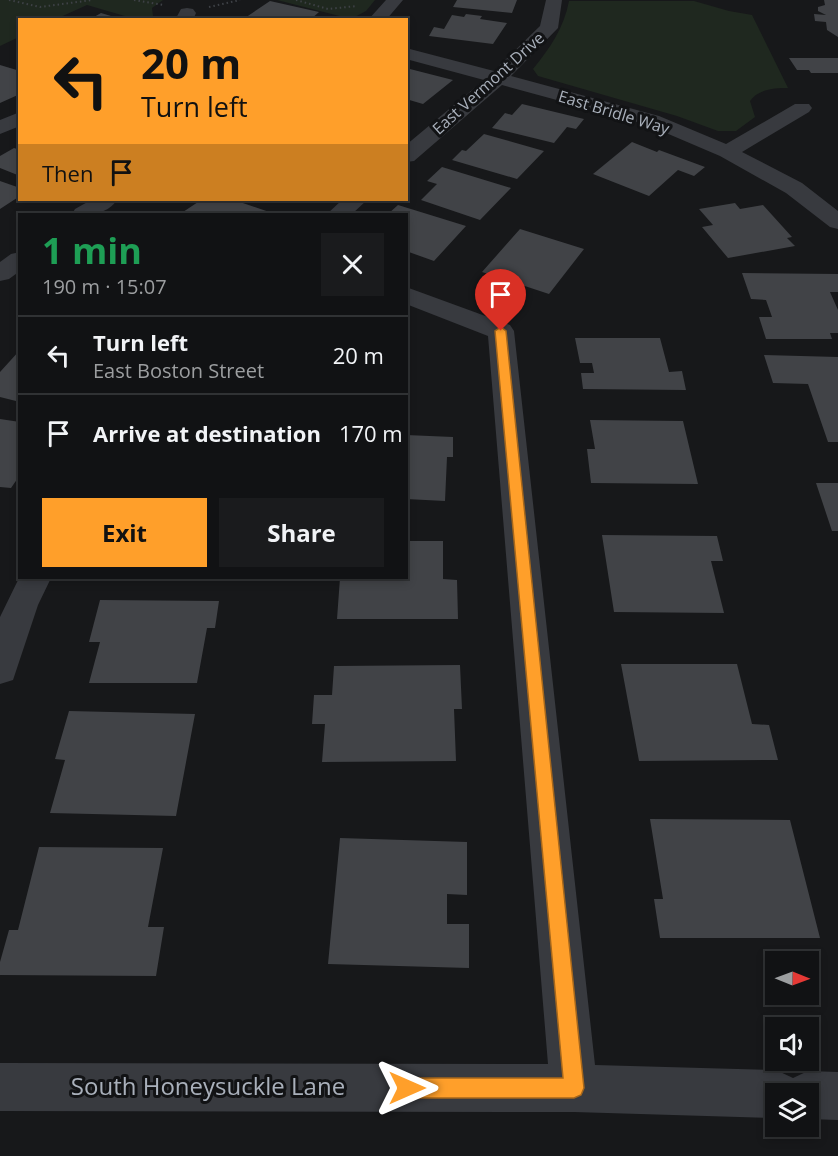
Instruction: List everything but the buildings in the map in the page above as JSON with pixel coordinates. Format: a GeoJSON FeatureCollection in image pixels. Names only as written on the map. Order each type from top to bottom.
{"type":"FeatureCollection","features":[{"type":"Feature","properties":{"kind":"street","name":"East Vermont Drive"},"geometry":{"type":"LineString","coordinates":[[408,154],[497,79],[549,28],[554,0]]}},
{"type":"Feature","properties":{"kind":"street"},"geometry":{"type":"LineString","coordinates":[[378,18],[393,3]]}},
{"type":"Feature","properties":{"kind":"street","name":"East Bridle Way"},"geometry":{"type":"LineString","coordinates":[[408,53],[652,120],[727,152],[794,188],[838,222]]}},
{"type":"Feature","properties":{"kind":"street"},"geometry":{"type":"LineString","coordinates":[[727,152],[802,108]]}},
{"type":"Feature","properties":{"kind":"street"},"geometry":{"type":"LineString","coordinates":[[0,128],[18,119]]}},
{"type":"Feature","properties":{"kind":"street"},"geometry":{"type":"LineString","coordinates":[[85,213],[104,201]]}},
{"type":"Feature","properties":{"kind":"street"},"geometry":{"type":"LineString","coordinates":[[339,213],[355,201]]}},
{"type":"Feature","properties":{"kind":"street"},"geometry":{"type":"LineString","coordinates":[[0,274],[18,260]]}},
{"type":"Feature","properties":{"kind":"street"},"geometry":{"type":"LineString","coordinates":[[408,296],[501,331],[574,1088]]}},
{"type":"Feature","properties":{"kind":"street"},"geometry":{"type":"LineString","coordinates":[[0,669],[21,606],[34,579]]}},
{"type":"Feature","properties":{"kind":"street","name":"South Honeysuckle Lane"},"geometry":{"type":"LineString","coordinates":[[0,1087],[574,1088],[765,1094]]}},
{"type":"Feature","properties":{"kind":"street"},"geometry":{"type":"LineString","coordinates":[[819,1095],[838,1096]]}},
{"type":"Feature","properties":{"kind":"path"},"geometry":{"type":"LineString","coordinates":[[9,0],[23,6],[38,7],[53,7],[92,0]]}},
{"type":"Feature","properties":{"kind":"path"},"geometry":{"type":"LineString","coordinates":[[185,16],[240,0]]}},
{"type":"Feature","properties":{"kind":"path"},"geometry":{"type":"LineString","coordinates":[[296,0],[328,9],[342,9],[372,3],[393,3]]}},
{"type":"Feature","properties":{"kind":"shaded area"},"geometry":{"type":"Polygon","coordinates":[[[0,0],[163,0],[152,8],[155,18],[132,18],[87,5],[58,18],[18,18],[18,37],[0,46],[0,0]]]}},
{"type":"Feature","properties":{"kind":"shaded area"},"geometry":{"type":"Polygon","coordinates":[[[277,0],[375,0],[366,11],[353,18],[277,0]]]}},
{"type":"Feature","properties":{"kind":"shaded area"},"geometry":{"type":"Polygon","coordinates":[[[569,1],[694,1],[752,15],[788,88],[772,89],[757,94],[750,101],[755,117],[736,131],[718,131],[677,116],[538,76],[533,69],[556,37],[569,1]]]}},
{"type":"Feature","properties":{"kind":"route"},"geometry":{"type":"LineString","coordinates":[[407,1088],[574,1088],[501,331]]}}]}
